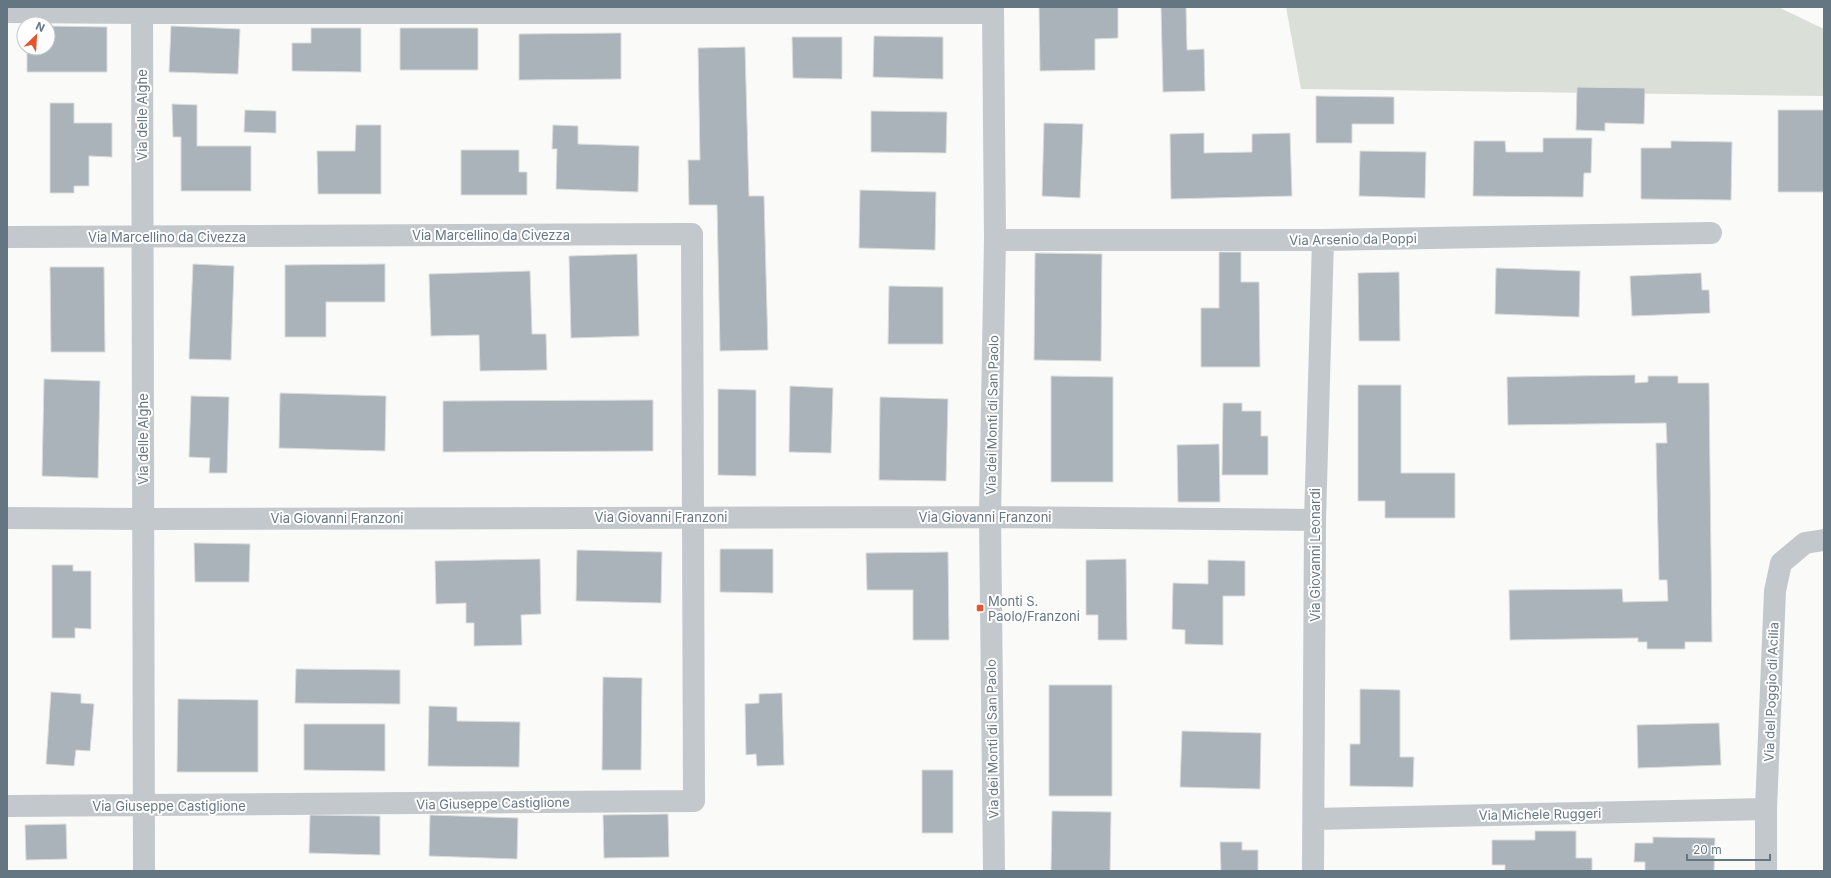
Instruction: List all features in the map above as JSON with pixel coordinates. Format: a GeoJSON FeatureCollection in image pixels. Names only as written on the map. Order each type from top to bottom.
{"type":"FeatureCollection","features":[{"type":"Feature","properties":{"kind":"street"},"geometry":{"type":"LineString","coordinates":[[7,12],[142,10],[993,10]]}},
{"type":"Feature","properties":{"kind":"street","name":"Via delle Alghe"},"geometry":{"type":"LineString","coordinates":[[142,10],[144,871]]}},
{"type":"Feature","properties":{"kind":"street","name":"Via dei Monti di San Paolo"},"geometry":{"type":"LineString","coordinates":[[993,10],[994,240],[990,517],[994,871]]}},
{"type":"Feature","properties":{"kind":"street","name":"Via Arsenio da Poppi"},"geometry":{"type":"LineString","coordinates":[[994,240],[1323,240],[1711,233]]}},
{"type":"Feature","properties":{"kind":"street","name":"Via Marcellino da Civezza"},"geometry":{"type":"LineString","coordinates":[[7,238],[692,234],[692,517]]}},
{"type":"Feature","properties":{"kind":"street","name":"Via Giovanni Leonardi"},"geometry":{"type":"LineString","coordinates":[[1313,871],[1315,819],[1315,520],[1323,240]]}},
{"type":"Feature","properties":{"kind":"street","name":"Via Giuseppe Castiglione"},"geometry":{"type":"LineString","coordinates":[[7,806],[694,802],[692,517]]}},
{"type":"Feature","properties":{"kind":"street","name":"Via Giovanni Franzoni"},"geometry":{"type":"LineString","coordinates":[[7,518],[990,517],[1315,520]]}},
{"type":"Feature","properties":{"kind":"street","name":"Via del Poggio di Acilia"},"geometry":{"type":"LineString","coordinates":[[1766,871],[1766,809],[1775,591],[1781,563],[1805,543],[1824,540]]}},
{"type":"Feature","properties":{"kind":"street","name":"Via Michele Ruggeri"},"geometry":{"type":"LineString","coordinates":[[1315,819],[1766,809]]}},
{"type":"Feature","properties":{"kind":"shaded area"},"geometry":{"type":"Polygon","coordinates":[[[1286,7],[1778,7],[1824,29],[1824,96],[1301,89],[1286,7]]]}},
{"type":"Feature","properties":{"kind":"building"},"geometry":{"type":"Polygon","coordinates":[[[1039,7],[1118,7],[1118,38],[1095,39],[1095,70],[1040,71],[1039,7]]]}},
{"type":"Feature","properties":{"kind":"building"},"geometry":{"type":"Polygon","coordinates":[[[1161,7],[1186,7],[1187,50],[1204,49],[1205,91],[1163,92],[1161,7]]]}},
{"type":"Feature","properties":{"kind":"building"},"geometry":{"type":"Polygon","coordinates":[[[56,26],[107,27],[107,72],[27,72],[27,56],[56,56],[56,26]]]}},
{"type":"Feature","properties":{"kind":"building"},"geometry":{"type":"Polygon","coordinates":[[[171,26],[240,29],[238,74],[169,72],[171,26]]]}},
{"type":"Feature","properties":{"kind":"building"},"geometry":{"type":"Polygon","coordinates":[[[311,28],[361,28],[361,72],[292,71],[292,43],[311,43],[311,28]]]}},
{"type":"Feature","properties":{"kind":"building"},"geometry":{"type":"Polygon","coordinates":[[[400,28],[478,28],[478,70],[400,70],[400,28]]]}},
{"type":"Feature","properties":{"kind":"building"},"geometry":{"type":"Polygon","coordinates":[[[621,33],[621,79],[519,80],[519,34],[621,33]]]}},
{"type":"Feature","properties":{"kind":"building"},"geometry":{"type":"Polygon","coordinates":[[[874,36],[943,37],[943,79],[873,77],[874,36]]]}},
{"type":"Feature","properties":{"kind":"building"},"geometry":{"type":"Polygon","coordinates":[[[792,37],[842,37],[842,79],[793,78],[792,37]]]}},
{"type":"Feature","properties":{"kind":"building"},"geometry":{"type":"Polygon","coordinates":[[[745,47],[749,196],[764,196],[768,350],[720,351],[717,205],[689,205],[688,160],[700,160],[698,48],[745,47]]]}},
{"type":"Feature","properties":{"kind":"building"},"geometry":{"type":"Polygon","coordinates":[[[1577,87],[1645,88],[1644,124],[1605,123],[1605,131],[1576,130],[1577,87]]]}},
{"type":"Feature","properties":{"kind":"building"},"geometry":{"type":"Polygon","coordinates":[[[1316,96],[1394,97],[1394,124],[1352,124],[1352,143],[1316,143],[1316,96]]]}},
{"type":"Feature","properties":{"kind":"building"},"geometry":{"type":"Polygon","coordinates":[[[50,103],[74,103],[74,123],[112,123],[112,157],[89,156],[89,186],[74,186],[74,193],[50,193],[50,103]]]}},
{"type":"Feature","properties":{"kind":"building"},"geometry":{"type":"Polygon","coordinates":[[[172,104],[197,105],[197,146],[251,146],[251,191],[181,191],[181,137],[173,137],[172,104]]]}},
{"type":"Feature","properties":{"kind":"building"},"geometry":{"type":"Polygon","coordinates":[[[245,110],[276,111],[276,133],[244,132],[245,110]]]}},
{"type":"Feature","properties":{"kind":"building"},"geometry":{"type":"Polygon","coordinates":[[[1778,110],[1824,110],[1824,192],[1778,192],[1778,110]]]}},
{"type":"Feature","properties":{"kind":"building"},"geometry":{"type":"Polygon","coordinates":[[[871,111],[947,112],[946,153],[871,152],[871,111]]]}},
{"type":"Feature","properties":{"kind":"building"},"geometry":{"type":"Polygon","coordinates":[[[1044,123],[1083,124],[1080,198],[1042,196],[1044,123]]]}},
{"type":"Feature","properties":{"kind":"building"},"geometry":{"type":"Polygon","coordinates":[[[356,125],[381,125],[381,194],[318,194],[317,151],[355,151],[356,125]]]}},
{"type":"Feature","properties":{"kind":"building"},"geometry":{"type":"Polygon","coordinates":[[[553,125],[578,126],[578,144],[639,146],[638,192],[556,189],[557,149],[552,149],[553,125]]]}},
{"type":"Feature","properties":{"kind":"building"},"geometry":{"type":"Polygon","coordinates":[[[1204,133],[1204,153],[1252,152],[1252,134],[1290,133],[1292,196],[1171,199],[1170,134],[1204,133]]]}},
{"type":"Feature","properties":{"kind":"building"},"geometry":{"type":"Polygon","coordinates":[[[1543,138],[1592,138],[1591,173],[1584,173],[1583,197],[1473,196],[1474,141],[1505,141],[1506,152],[1543,152],[1543,138]]]}},
{"type":"Feature","properties":{"kind":"building"},"geometry":{"type":"Polygon","coordinates":[[[1671,141],[1732,142],[1731,200],[1641,199],[1641,148],[1671,148],[1671,141]]]}},
{"type":"Feature","properties":{"kind":"building"},"geometry":{"type":"Polygon","coordinates":[[[461,150],[519,150],[519,172],[527,172],[527,195],[461,195],[461,150]]]}},
{"type":"Feature","properties":{"kind":"building"},"geometry":{"type":"Polygon","coordinates":[[[1360,151],[1426,152],[1425,198],[1359,196],[1360,151]]]}},
{"type":"Feature","properties":{"kind":"building"},"geometry":{"type":"Polygon","coordinates":[[[860,190],[936,192],[935,250],[859,248],[860,190]]]}},
{"type":"Feature","properties":{"kind":"building"},"geometry":{"type":"Polygon","coordinates":[[[1219,252],[1241,252],[1241,282],[1259,282],[1260,367],[1201,367],[1201,308],[1219,308],[1219,252]]]}},
{"type":"Feature","properties":{"kind":"building"},"geometry":{"type":"Polygon","coordinates":[[[1035,253],[1102,254],[1101,361],[1034,360],[1035,253]]]}},
{"type":"Feature","properties":{"kind":"building"},"geometry":{"type":"Polygon","coordinates":[[[637,254],[639,336],[571,338],[569,256],[637,254]]]}},
{"type":"Feature","properties":{"kind":"building"},"geometry":{"type":"Polygon","coordinates":[[[193,264],[234,266],[231,360],[189,359],[193,264]]]}},
{"type":"Feature","properties":{"kind":"building"},"geometry":{"type":"Polygon","coordinates":[[[385,264],[385,302],[326,302],[326,337],[285,337],[285,265],[385,264]]]}},
{"type":"Feature","properties":{"kind":"building"},"geometry":{"type":"Polygon","coordinates":[[[50,267],[104,267],[105,352],[51,352],[50,267]]]}},
{"type":"Feature","properties":{"kind":"building"},"geometry":{"type":"Polygon","coordinates":[[[1496,268],[1580,271],[1579,317],[1495,314],[1496,268]]]}},
{"type":"Feature","properties":{"kind":"building"},"geometry":{"type":"Polygon","coordinates":[[[530,271],[532,334],[546,334],[547,370],[480,371],[479,335],[431,336],[429,274],[530,271]]]}},
{"type":"Feature","properties":{"kind":"building"},"geometry":{"type":"Polygon","coordinates":[[[1399,272],[1400,341],[1359,341],[1358,273],[1399,272]]]}},
{"type":"Feature","properties":{"kind":"building"},"geometry":{"type":"Polygon","coordinates":[[[1701,273],[1702,290],[1709,290],[1710,313],[1632,316],[1630,276],[1701,273]]]}},
{"type":"Feature","properties":{"kind":"building"},"geometry":{"type":"Polygon","coordinates":[[[889,286],[943,287],[943,344],[888,344],[889,286]]]}},
{"type":"Feature","properties":{"kind":"building"},"geometry":{"type":"Polygon","coordinates":[[[1635,375],[1635,383],[1648,382],[1648,376],[1678,376],[1678,383],[1709,383],[1712,642],[1685,642],[1685,649],[1647,649],[1647,642],[1638,642],[1638,638],[1510,640],[1509,590],[1622,589],[1623,602],[1668,601],[1667,580],[1659,580],[1656,443],[1667,443],[1666,423],[1508,425],[1507,377],[1635,375]]]}},
{"type":"Feature","properties":{"kind":"building"},"geometry":{"type":"Polygon","coordinates":[[[1051,376],[1113,377],[1113,482],[1051,482],[1051,376]]]}},
{"type":"Feature","properties":{"kind":"building"},"geometry":{"type":"Polygon","coordinates":[[[44,379],[100,381],[98,478],[42,476],[44,379]]]}},
{"type":"Feature","properties":{"kind":"building"},"geometry":{"type":"Polygon","coordinates":[[[1358,385],[1401,385],[1401,473],[1455,473],[1455,518],[1385,518],[1385,501],[1358,501],[1358,385]]]}},
{"type":"Feature","properties":{"kind":"building"},"geometry":{"type":"Polygon","coordinates":[[[790,386],[833,388],[831,453],[789,452],[790,386]]]}},
{"type":"Feature","properties":{"kind":"building"},"geometry":{"type":"Polygon","coordinates":[[[718,389],[756,390],[756,476],[718,475],[718,389]]]}},
{"type":"Feature","properties":{"kind":"building"},"geometry":{"type":"Polygon","coordinates":[[[280,393],[386,396],[385,451],[279,448],[280,393]]]}},
{"type":"Feature","properties":{"kind":"building"},"geometry":{"type":"Polygon","coordinates":[[[191,396],[229,397],[227,473],[209,473],[210,458],[189,457],[191,396]]]}},
{"type":"Feature","properties":{"kind":"building"},"geometry":{"type":"Polygon","coordinates":[[[880,397],[948,399],[946,481],[879,480],[880,397]]]}},
{"type":"Feature","properties":{"kind":"building"},"geometry":{"type":"Polygon","coordinates":[[[653,400],[653,451],[443,452],[443,401],[653,400]]]}},
{"type":"Feature","properties":{"kind":"building"},"geometry":{"type":"Polygon","coordinates":[[[1223,403],[1242,403],[1242,411],[1261,411],[1261,436],[1268,436],[1268,475],[1222,475],[1223,403]]]}},
{"type":"Feature","properties":{"kind":"building"},"geometry":{"type":"Polygon","coordinates":[[[1219,444],[1220,502],[1178,502],[1177,445],[1219,444]]]}},
{"type":"Feature","properties":{"kind":"building"},"geometry":{"type":"Polygon","coordinates":[[[194,543],[250,544],[249,582],[195,582],[194,543]]]}},
{"type":"Feature","properties":{"kind":"building"},"geometry":{"type":"Polygon","coordinates":[[[720,549],[773,549],[773,593],[720,592],[720,549]]]}},
{"type":"Feature","properties":{"kind":"building"},"geometry":{"type":"Polygon","coordinates":[[[577,550],[662,552],[661,603],[576,601],[577,550]]]}},
{"type":"Feature","properties":{"kind":"building"},"geometry":{"type":"Polygon","coordinates":[[[948,552],[949,640],[913,640],[913,590],[867,590],[866,553],[948,552]]]}},
{"type":"Feature","properties":{"kind":"building"},"geometry":{"type":"Polygon","coordinates":[[[540,559],[541,614],[521,615],[522,645],[474,646],[474,623],[466,623],[466,603],[436,604],[435,561],[540,559]]]}},
{"type":"Feature","properties":{"kind":"building"},"geometry":{"type":"Polygon","coordinates":[[[1126,559],[1127,640],[1098,640],[1098,615],[1086,615],[1086,560],[1126,559]]]}},
{"type":"Feature","properties":{"kind":"building"},"geometry":{"type":"Polygon","coordinates":[[[1208,560],[1245,561],[1245,596],[1223,596],[1223,645],[1185,644],[1185,630],[1172,629],[1173,583],[1208,584],[1208,560]]]}},
{"type":"Feature","properties":{"kind":"building"},"geometry":{"type":"Polygon","coordinates":[[[52,565],[73,565],[73,571],[91,571],[91,629],[75,628],[75,638],[52,638],[52,565]]]}},
{"type":"Feature","properties":{"kind":"building"},"geometry":{"type":"Polygon","coordinates":[[[296,669],[400,670],[400,704],[295,703],[296,669]]]}},
{"type":"Feature","properties":{"kind":"building"},"geometry":{"type":"Polygon","coordinates":[[[603,677],[642,678],[641,770],[602,770],[603,677]]]}},
{"type":"Feature","properties":{"kind":"building"},"geometry":{"type":"Polygon","coordinates":[[[1049,685],[1112,685],[1112,796],[1049,796],[1049,685]]]}},
{"type":"Feature","properties":{"kind":"building"},"geometry":{"type":"Polygon","coordinates":[[[1360,689],[1400,690],[1400,757],[1414,757],[1413,787],[1350,786],[1350,744],[1360,744],[1360,689]]]}},
{"type":"Feature","properties":{"kind":"building"},"geometry":{"type":"Polygon","coordinates":[[[51,692],[81,694],[81,703],[94,704],[90,751],[76,750],[74,766],[46,764],[51,692]]]}},
{"type":"Feature","properties":{"kind":"building"},"geometry":{"type":"Polygon","coordinates":[[[782,693],[784,765],[757,766],[756,754],[746,755],[745,704],[759,703],[759,694],[782,693]]]}},
{"type":"Feature","properties":{"kind":"building"},"geometry":{"type":"Polygon","coordinates":[[[178,699],[258,700],[258,772],[177,772],[178,699]]]}},
{"type":"Feature","properties":{"kind":"building"},"geometry":{"type":"Polygon","coordinates":[[[429,706],[457,707],[457,721],[520,722],[519,767],[428,766],[429,706]]]}},
{"type":"Feature","properties":{"kind":"building"},"geometry":{"type":"Polygon","coordinates":[[[1719,723],[1721,765],[1638,768],[1637,725],[1719,723]]]}},
{"type":"Feature","properties":{"kind":"building"},"geometry":{"type":"Polygon","coordinates":[[[304,724],[385,724],[385,771],[304,770],[304,724]]]}},
{"type":"Feature","properties":{"kind":"building"},"geometry":{"type":"Polygon","coordinates":[[[1182,731],[1261,733],[1260,789],[1180,787],[1182,731]]]}},
{"type":"Feature","properties":{"kind":"building"},"geometry":{"type":"Polygon","coordinates":[[[922,770],[953,770],[953,833],[922,833],[922,770]]]}},
{"type":"Feature","properties":{"kind":"building"},"geometry":{"type":"Polygon","coordinates":[[[1052,811],[1111,812],[1110,871],[1051,871],[1052,811]]]}},
{"type":"Feature","properties":{"kind":"building"},"geometry":{"type":"Polygon","coordinates":[[[668,814],[669,857],[604,858],[603,815],[668,814]]]}},
{"type":"Feature","properties":{"kind":"building"},"geometry":{"type":"Polygon","coordinates":[[[310,815],[380,816],[380,855],[309,853],[310,815]]]}},
{"type":"Feature","properties":{"kind":"building"},"geometry":{"type":"Polygon","coordinates":[[[430,815],[518,818],[517,859],[429,856],[430,815]]]}},
{"type":"Feature","properties":{"kind":"building"},"geometry":{"type":"Polygon","coordinates":[[[66,824],[67,859],[26,860],[25,825],[66,824]]]}},
{"type":"Feature","properties":{"kind":"building"},"geometry":{"type":"Polygon","coordinates":[[[1535,831],[1576,831],[1576,858],[1592,858],[1592,871],[1505,871],[1505,865],[1492,865],[1492,840],[1535,840],[1535,831]]]}},
{"type":"Feature","properties":{"kind":"building"},"geometry":{"type":"Polygon","coordinates":[[[1653,837],[1715,838],[1714,871],[1645,871],[1645,862],[1634,862],[1635,843],[1653,843],[1653,837]]]}},
{"type":"Feature","properties":{"kind":"building"},"geometry":{"type":"Polygon","coordinates":[[[1220,842],[1242,842],[1242,850],[1258,850],[1258,871],[1221,871],[1220,842]]]}},
{"type":"Feature","properties":{"kind":"place","name":"Monti S. Paolo/Franzoni"},"geometry":{"type":"Point","coordinates":[980,608]}}]}
